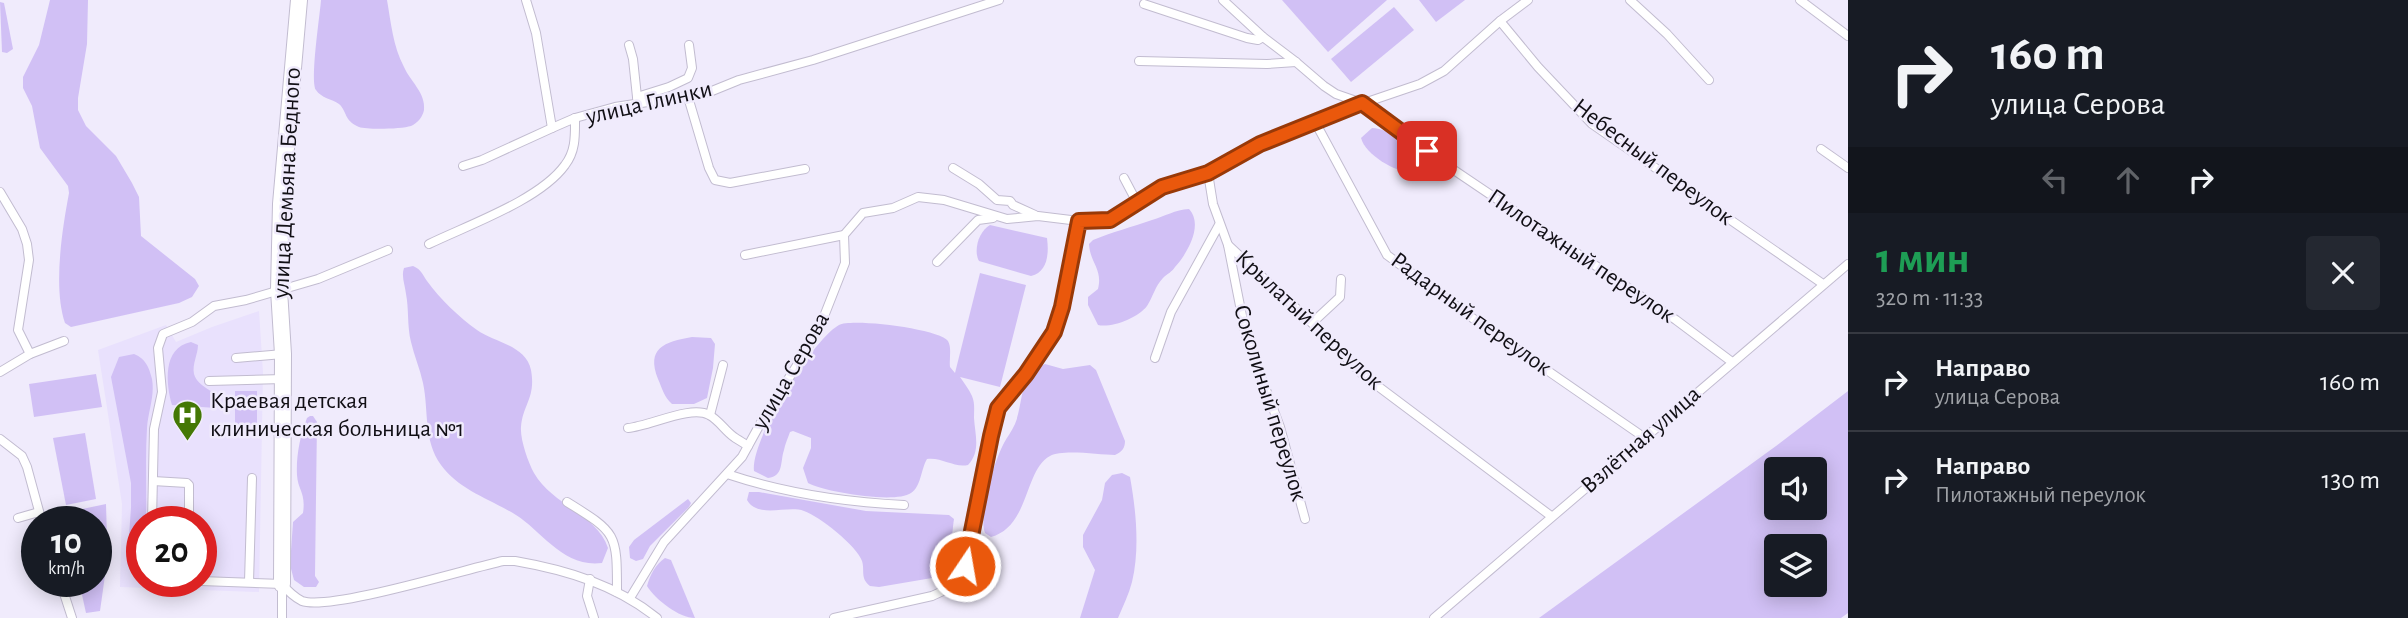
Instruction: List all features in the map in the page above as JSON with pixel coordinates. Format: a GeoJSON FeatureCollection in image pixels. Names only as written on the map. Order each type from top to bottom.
{"type":"FeatureCollection","features":[{"type":"Feature","properties":{"kind":"street","name":"улица Демьяна Бедного"},"geometry":{"type":"LineString","coordinates":[[282,584],[284,354],[279,290],[281,204],[299,0]]}},
{"type":"Feature","properties":{"kind":"lane"},"geometry":{"type":"LineString","coordinates":[[526,0],[536,33],[552,128]]}},
{"type":"Feature","properties":{"kind":"lane","name":"улица Глинки"},"geometry":{"type":"LineString","coordinates":[[429,244],[528,197],[551,180],[571,155],[575,143],[575,118],[638,100],[707,93],[739,80],[813,60],[999,0]]}},
{"type":"Feature","properties":{"kind":"lane","name":"Пилотажный переулок"},"geometry":{"type":"LineString","coordinates":[[1223,0],[1263,37],[1324,86],[1336,94],[1362,103],[1445,164],[1676,320],[1732,362]]}},
{"type":"Feature","properties":{"kind":"lane"},"geometry":{"type":"LineString","coordinates":[[937,262],[978,220],[1038,216],[1079,221],[1110,220],[1162,187],[1208,173],[1260,144],[1314,120],[1420,84],[1444,71],[1528,0]]}},
{"type":"Feature","properties":{"kind":"lane"},"geometry":{"type":"LineString","coordinates":[[1630,0],[1667,34],[1709,80]]}},
{"type":"Feature","properties":{"kind":"lane"},"geometry":{"type":"LineString","coordinates":[[1800,0],[1848,36]]}},
{"type":"Feature","properties":{"kind":"lane"},"geometry":{"type":"LineString","coordinates":[[1144,4],[1247,38],[1258,40],[1263,37]]}},
{"type":"Feature","properties":{"kind":"lane","name":"Небесный переулок"},"geometry":{"type":"LineString","coordinates":[[1500,21],[1538,67],[1592,124],[1823,285]]}},
{"type":"Feature","properties":{"kind":"lane"},"geometry":{"type":"LineString","coordinates":[[629,45],[638,100],[688,78],[692,68],[689,45]]}},
{"type":"Feature","properties":{"kind":"lane"},"geometry":{"type":"LineString","coordinates":[[1139,61],[1268,64],[1296,61]]}},
{"type":"Feature","properties":{"kind":"lane"},"geometry":{"type":"LineString","coordinates":[[688,97],[715,180],[730,183],[805,169]]}},
{"type":"Feature","properties":{"kind":"lane"},"geometry":{"type":"LineString","coordinates":[[463,166],[575,118]]}},
{"type":"Feature","properties":{"kind":"lane","name":"Радарный переулок"},"geometry":{"type":"LineString","coordinates":[[1314,120],[1387,255],[1486,328],[1645,438]]}},
{"type":"Feature","properties":{"kind":"lane"},"geometry":{"type":"LineString","coordinates":[[1821,149],[1848,168]]}},
{"type":"Feature","properties":{"kind":"lane"},"geometry":{"type":"LineString","coordinates":[[953,169],[979,184],[997,200],[1010,201],[1013,205],[1038,216]]}},
{"type":"Feature","properties":{"kind":"lane","name":"Крылатый переулок"},"geometry":{"type":"LineString","coordinates":[[1208,173],[1219,225],[1228,245],[1363,375],[1551,516]]}},
{"type":"Feature","properties":{"kind":"lane"},"geometry":{"type":"LineString","coordinates":[[1124,178],[1140,202]]}},
{"type":"Feature","properties":{"kind":"lane"},"geometry":{"type":"LineString","coordinates":[[0,192],[27,243],[29,260],[18,330],[30,354]]}},
{"type":"Feature","properties":{"kind":"lane"},"geometry":{"type":"LineString","coordinates":[[745,255],[844,235],[863,213],[893,208],[918,197],[944,200],[1007,219]]}},
{"type":"Feature","properties":{"kind":"lane"},"geometry":{"type":"LineString","coordinates":[[834,618],[932,596],[958,584],[965,566],[998,408],[1054,332],[1062,307],[1079,221]]}},
{"type":"Feature","properties":{"kind":"lane"},"geometry":{"type":"LineString","coordinates":[[1155,358],[1168,319],[1219,225]]}},
{"type":"Feature","properties":{"kind":"lane","name":"улица Серова"},"geometry":{"type":"LineString","coordinates":[[630,598],[664,542],[742,457],[821,324],[845,263],[844,235]]}},
{"type":"Feature","properties":{"kind":"lane","name":"Соколиный переулок"},"geometry":{"type":"LineString","coordinates":[[1228,245],[1246,336],[1280,427],[1305,519]]}},
{"type":"Feature","properties":{"kind":"lane"},"geometry":{"type":"LineString","coordinates":[[152,506],[153,429],[162,392],[159,340],[170,330],[192,322],[214,306],[246,300],[318,279],[388,250]]}},
{"type":"Feature","properties":{"kind":"lane","name":"Взлётная улица"},"geometry":{"type":"LineString","coordinates":[[1434,618],[1848,264]]}},
{"type":"Feature","properties":{"kind":"lane"},"geometry":{"type":"LineString","coordinates":[[1312,323],[1339,297],[1341,279]]}},
{"type":"Feature","properties":{"kind":"lane"},"geometry":{"type":"LineString","coordinates":[[0,372],[30,354],[64,341]]}},
{"type":"Feature","properties":{"kind":"lane"},"geometry":{"type":"LineString","coordinates":[[236,358],[284,354]]}},
{"type":"Feature","properties":{"kind":"lane"},"geometry":{"type":"LineString","coordinates":[[710,415],[723,365]]}},
{"type":"Feature","properties":{"kind":"lane"},"geometry":{"type":"LineString","coordinates":[[209,381],[284,379]]}},
{"type":"Feature","properties":{"kind":"lane"},"geometry":{"type":"LineString","coordinates":[[628,428],[646,426],[684,412],[699,411],[710,415],[732,436],[748,446]]}},
{"type":"Feature","properties":{"kind":"lane"},"geometry":{"type":"LineString","coordinates":[[0,439],[22,456],[37,506]]}},
{"type":"Feature","properties":{"kind":"lane"},"geometry":{"type":"LineString","coordinates":[[727,474],[804,494],[905,505]]}},
{"type":"Feature","properties":{"kind":"lane"},"geometry":{"type":"LineString","coordinates":[[249,582],[252,478]]}},
{"type":"Feature","properties":{"kind":"lane"},"geometry":{"type":"LineString","coordinates":[[153,481],[190,485],[189,506]]}},
{"type":"Feature","properties":{"kind":"lane"},"geometry":{"type":"LineString","coordinates":[[567,502],[595,519],[614,541],[617,592]]}},
{"type":"Feature","properties":{"kind":"lane"},"geometry":{"type":"LineString","coordinates":[[217,581],[282,584],[289,593],[303,601],[320,603],[354,598],[503,561],[532,564],[590,579],[630,598],[657,618]]}},
{"type":"Feature","properties":{"kind":"lane"},"geometry":{"type":"LineString","coordinates":[[590,579],[587,596],[594,618]]}},
{"type":"Feature","properties":{"kind":"lane","name":"улица Демьяна Бедного"},"geometry":{"type":"LineString","coordinates":[[282,584],[282,618]]}},
{"type":"Feature","properties":{"kind":"lane"},"geometry":{"type":"LineString","coordinates":[[65,597],[72,618]]}},
{"type":"Feature","properties":{"kind":"shaded area"},"geometry":{"type":"Polygon","coordinates":[[[50,0],[88,0],[87,44],[78,110],[86,126],[116,156],[139,197],[141,236],[195,279],[199,286],[192,297],[179,303],[71,327],[65,323],[61,309],[59,276],[68,186],[40,148],[32,106],[23,88],[23,77],[39,45],[50,0]]]}},
{"type":"Feature","properties":{"kind":"shaded area"},"geometry":{"type":"Polygon","coordinates":[[[321,0],[387,0],[397,51],[423,98],[423,115],[416,123],[393,128],[359,127],[348,119],[339,104],[316,90],[315,61],[321,0]]]}},
{"type":"Feature","properties":{"kind":"shaded area"},"geometry":{"type":"Polygon","coordinates":[[[1282,0],[1387,0],[1328,52],[1282,0]]]}},
{"type":"Feature","properties":{"kind":"shaded area"},"geometry":{"type":"Polygon","coordinates":[[[1419,0],[1465,0],[1436,22],[1419,0]]]}},
{"type":"Feature","properties":{"kind":"shaded area"},"geometry":{"type":"Polygon","coordinates":[[[0,2],[4,3],[13,49],[7,53],[2,52],[0,2]]]}},
{"type":"Feature","properties":{"kind":"shaded area"},"geometry":{"type":"Polygon","coordinates":[[[1394,7],[1414,30],[1351,82],[1331,59],[1394,7]]]}},
{"type":"Feature","properties":{"kind":"shaded area"},"geometry":{"type":"Polygon","coordinates":[[[1372,128],[1396,135],[1412,144],[1427,162],[1423,171],[1406,172],[1378,159],[1361,138],[1372,128]]]}},
{"type":"Feature","properties":{"kind":"shaded area"},"geometry":{"type":"Polygon","coordinates":[[[1189,209],[1195,223],[1189,247],[1174,269],[1160,281],[1147,306],[1124,321],[1098,325],[1088,305],[1088,297],[1098,289],[1099,282],[1089,244],[1107,234],[1189,209]]]}},
{"type":"Feature","properties":{"kind":"shaded area"},"geometry":{"type":"Polygon","coordinates":[[[990,225],[1047,238],[1047,256],[1041,270],[1031,276],[979,261],[978,241],[990,225]]]}},
{"type":"Feature","properties":{"kind":"shaded area"},"geometry":{"type":"Polygon","coordinates":[[[413,266],[463,319],[477,330],[516,350],[528,362],[532,387],[521,427],[527,457],[542,484],[594,526],[602,536],[608,548],[602,563],[588,563],[565,554],[516,515],[457,481],[441,465],[431,446],[423,383],[410,336],[403,274],[404,268],[413,266]]]}},
{"type":"Feature","properties":{"kind":"shaded area"},"geometry":{"type":"Polygon","coordinates":[[[980,273],[1026,285],[1000,387],[960,377],[971,393],[974,404],[976,448],[968,465],[927,459],[917,487],[903,496],[876,497],[844,493],[808,483],[803,468],[811,448],[811,438],[793,431],[790,432],[784,448],[777,474],[768,478],[754,471],[755,457],[762,438],[785,392],[814,350],[827,334],[839,325],[860,323],[895,326],[942,337],[948,341],[950,367],[955,373],[980,273]]]}},
{"type":"Feature","properties":{"kind":"shaded area","name":"Краевая детская клиническая больница №1"},"geometry":{"type":"Polygon","coordinates":[[[259,311],[263,373],[259,592],[217,590],[217,506],[126,506],[126,587],[120,587],[122,504],[98,350],[166,325],[176,342],[259,311]]]}},
{"type":"Feature","properties":{"kind":"shaded area"},"geometry":{"type":"Polygon","coordinates":[[[692,337],[711,338],[715,344],[707,398],[694,404],[672,404],[658,379],[654,360],[656,353],[666,344],[692,337]]]}},
{"type":"Feature","properties":{"kind":"shaded area"},"geometry":{"type":"Polygon","coordinates":[[[191,342],[198,345],[194,374],[199,382],[219,399],[221,404],[216,408],[172,405],[168,368],[175,351],[191,342]]]}},
{"type":"Feature","properties":{"kind":"shaded area"},"geometry":{"type":"Polygon","coordinates":[[[134,354],[141,358],[151,375],[153,385],[147,428],[146,506],[131,506],[131,483],[111,377],[119,357],[134,354]]]}},
{"type":"Feature","properties":{"kind":"shaded area"},"geometry":{"type":"Polygon","coordinates":[[[1045,364],[1063,369],[1090,365],[1096,370],[1125,441],[1124,446],[1115,455],[1072,453],[1050,456],[1035,473],[1013,522],[1004,531],[991,537],[985,533],[983,524],[985,501],[992,475],[1018,416],[1026,382],[1036,369],[1045,364]]]}},
{"type":"Feature","properties":{"kind":"shaded area"},"geometry":{"type":"Polygon","coordinates":[[[96,374],[102,407],[34,417],[29,384],[96,374]]]}},
{"type":"Feature","properties":{"kind":"shaded area"},"geometry":{"type":"Polygon","coordinates":[[[235,391],[257,391],[257,431],[235,430],[235,391]]]}},
{"type":"Feature","properties":{"kind":"shaded area"},"geometry":{"type":"Polygon","coordinates":[[[1848,391],[1848,613],[1841,618],[1539,618],[1848,391]]]}},
{"type":"Feature","properties":{"kind":"shaded area"},"geometry":{"type":"Polygon","coordinates":[[[310,416],[317,422],[315,576],[319,582],[316,587],[304,587],[294,580],[290,565],[293,522],[303,513],[304,506],[297,475],[298,453],[300,439],[310,416]]]}},
{"type":"Feature","properties":{"kind":"shaded area"},"geometry":{"type":"Polygon","coordinates":[[[85,433],[96,499],[66,505],[53,438],[85,433]]]}},
{"type":"Feature","properties":{"kind":"shaded area"},"geometry":{"type":"Polygon","coordinates":[[[1122,473],[1130,477],[1135,516],[1136,556],[1131,586],[1118,618],[1080,618],[1095,570],[1083,547],[1083,535],[1102,500],[1105,483],[1112,475],[1122,473]]]}},
{"type":"Feature","properties":{"kind":"shaded area"},"geometry":{"type":"Polygon","coordinates":[[[749,492],[866,511],[949,515],[954,519],[947,560],[939,573],[932,578],[879,587],[870,586],[864,577],[859,555],[828,525],[804,511],[758,509],[747,500],[749,492]]]}},
{"type":"Feature","properties":{"kind":"shaded area"},"geometry":{"type":"Polygon","coordinates":[[[688,499],[691,503],[689,507],[650,546],[643,559],[636,561],[630,558],[629,547],[634,540],[688,499]]]}},
{"type":"Feature","properties":{"kind":"shaded area"},"geometry":{"type":"Polygon","coordinates":[[[665,558],[671,560],[695,618],[682,615],[668,607],[647,586],[653,570],[665,558]]]}},
{"type":"Feature","properties":{"kind":"shaded area"},"geometry":{"type":"Polygon","coordinates":[[[82,597],[102,597],[100,611],[86,613],[82,597]]]}},
{"type":"Feature","properties":{"kind":"place","name":"Краевая детская клиническая больница №1"},"geometry":{"type":"Point","coordinates":[187,442]}},
{"type":"Feature","properties":{"kind":"route"},"geometry":{"type":"LineString","coordinates":[[965,566],[998,408],[1026,374],[1054,332],[1077,241],[1079,221],[1110,220],[1162,187],[1208,173],[1260,144],[1314,120],[1362,103],[1427,151]]}}]}
